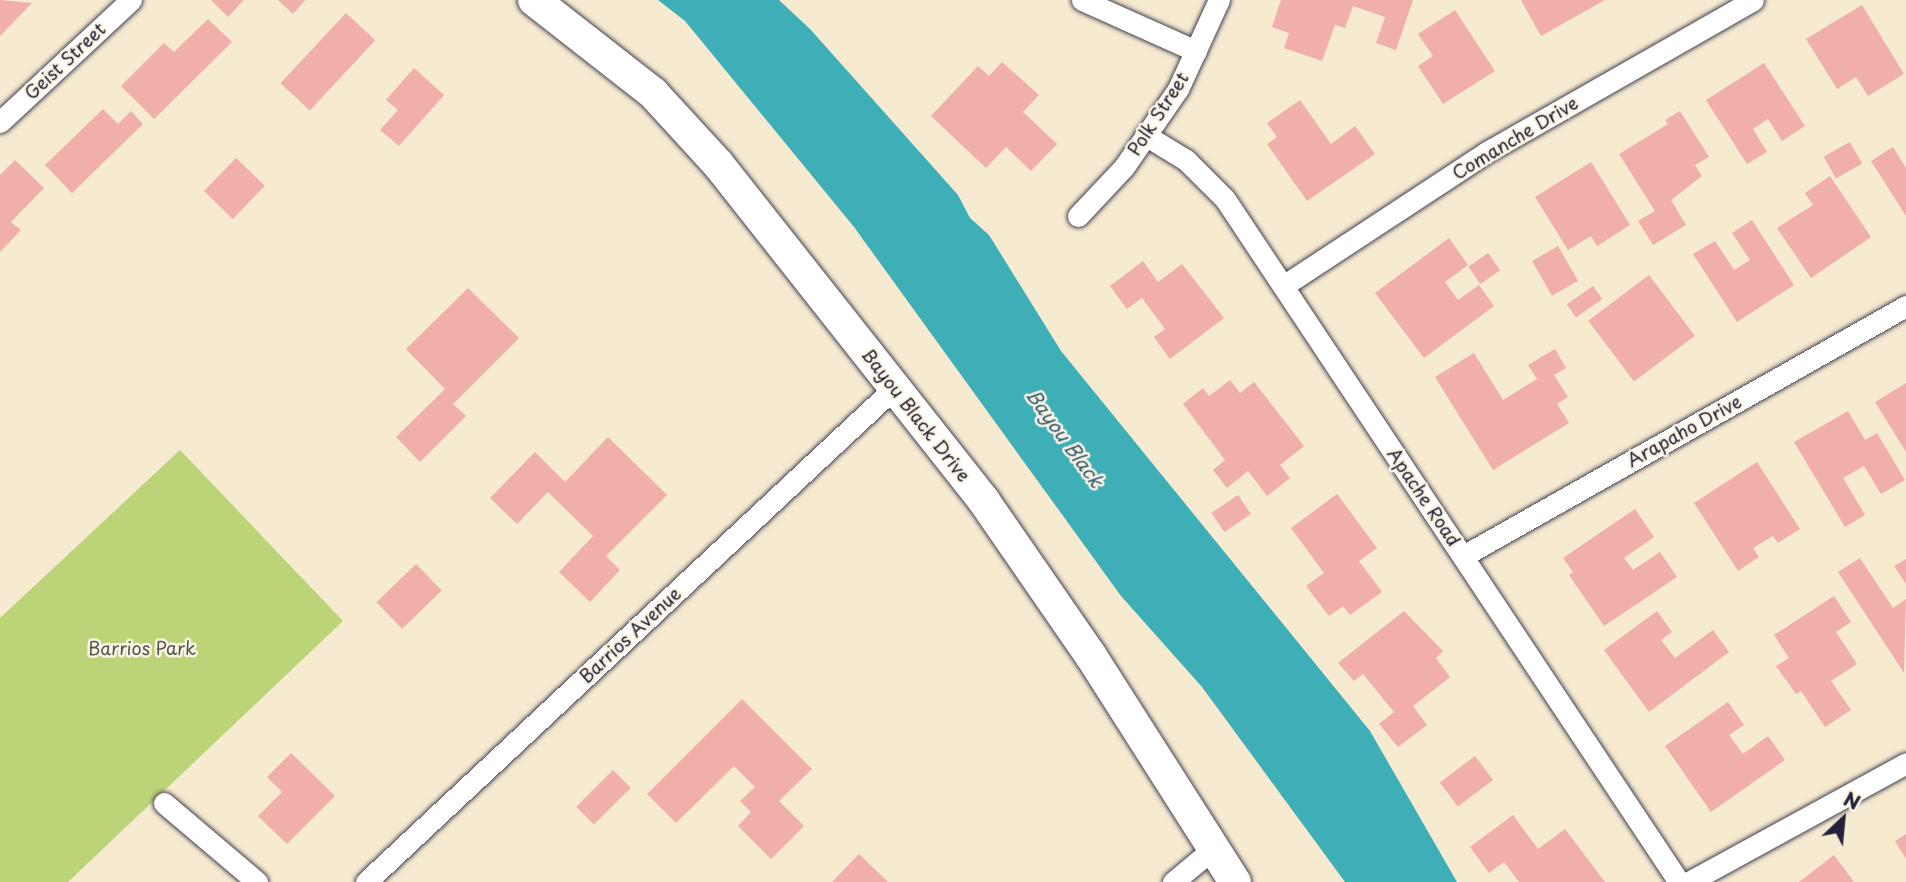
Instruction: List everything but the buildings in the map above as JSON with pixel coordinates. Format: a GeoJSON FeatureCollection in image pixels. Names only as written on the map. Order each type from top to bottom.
{"type":"FeatureCollection","features":[{"type":"Feature","properties":{"kind":"main road","name":"Bayou Black Drive"},"geometry":{"type":"LineString","coordinates":[[534,0],[653,93],[718,164],[1021,554],[1224,871]]}},
{"type":"Feature","properties":{"kind":"street","name":"Geist Street"},"geometry":{"type":"LineString","coordinates":[[0,122],[131,0]]}},
{"type":"Feature","properties":{"kind":"street"},"geometry":{"type":"LineString","coordinates":[[1082,0],[1196,51]]}},
{"type":"Feature","properties":{"kind":"street","name":"Polk Street"},"geometry":{"type":"LineString","coordinates":[[1078,216],[1124,167],[1178,89],[1219,0]]}},
{"type":"Feature","properties":{"kind":"street","name":"Comanche Drive"},"geometry":{"type":"LineString","coordinates":[[1283,286],[1487,152],[1753,0]]}},
{"type":"Feature","properties":{"kind":"street","name":"Apache Road"},"geometry":{"type":"LineString","coordinates":[[1145,135],[1209,178],[1679,882]]}},
{"type":"Feature","properties":{"kind":"street","name":"Arapaho Drive"},"geometry":{"type":"LineString","coordinates":[[1463,556],[1906,306]]}},
{"type":"Feature","properties":{"kind":"street","name":"Barrios Avenue"},"geometry":{"type":"LineString","coordinates":[[366,882],[894,388]]}},
{"type":"Feature","properties":{"kind":"street"},"geometry":{"type":"LineString","coordinates":[[1689,882],[1906,763]]}},
{"type":"Feature","properties":{"kind":"street"},"geometry":{"type":"LineString","coordinates":[[164,803],[257,882]]}},
{"type":"Feature","properties":{"kind":"street"},"geometry":{"type":"LineString","coordinates":[[1173,882],[1224,871]]}},
{"type":"Feature","properties":{"kind":"green space","name":"Barrios Park"},"geometry":{"type":"Polygon","coordinates":[[[180,450],[343,621],[68,882],[0,882],[0,618],[180,450]]]}},
{"type":"Feature","properties":{"kind":"water","name":"Bayou Black"},"geometry":{"type":"Polygon","coordinates":[[[658,0],[779,0],[810,29],[958,195],[970,218],[989,235],[1061,351],[1370,731],[1457,882],[1345,882],[1202,687],[1121,596],[854,227],[685,21],[658,0]]]}}]}
